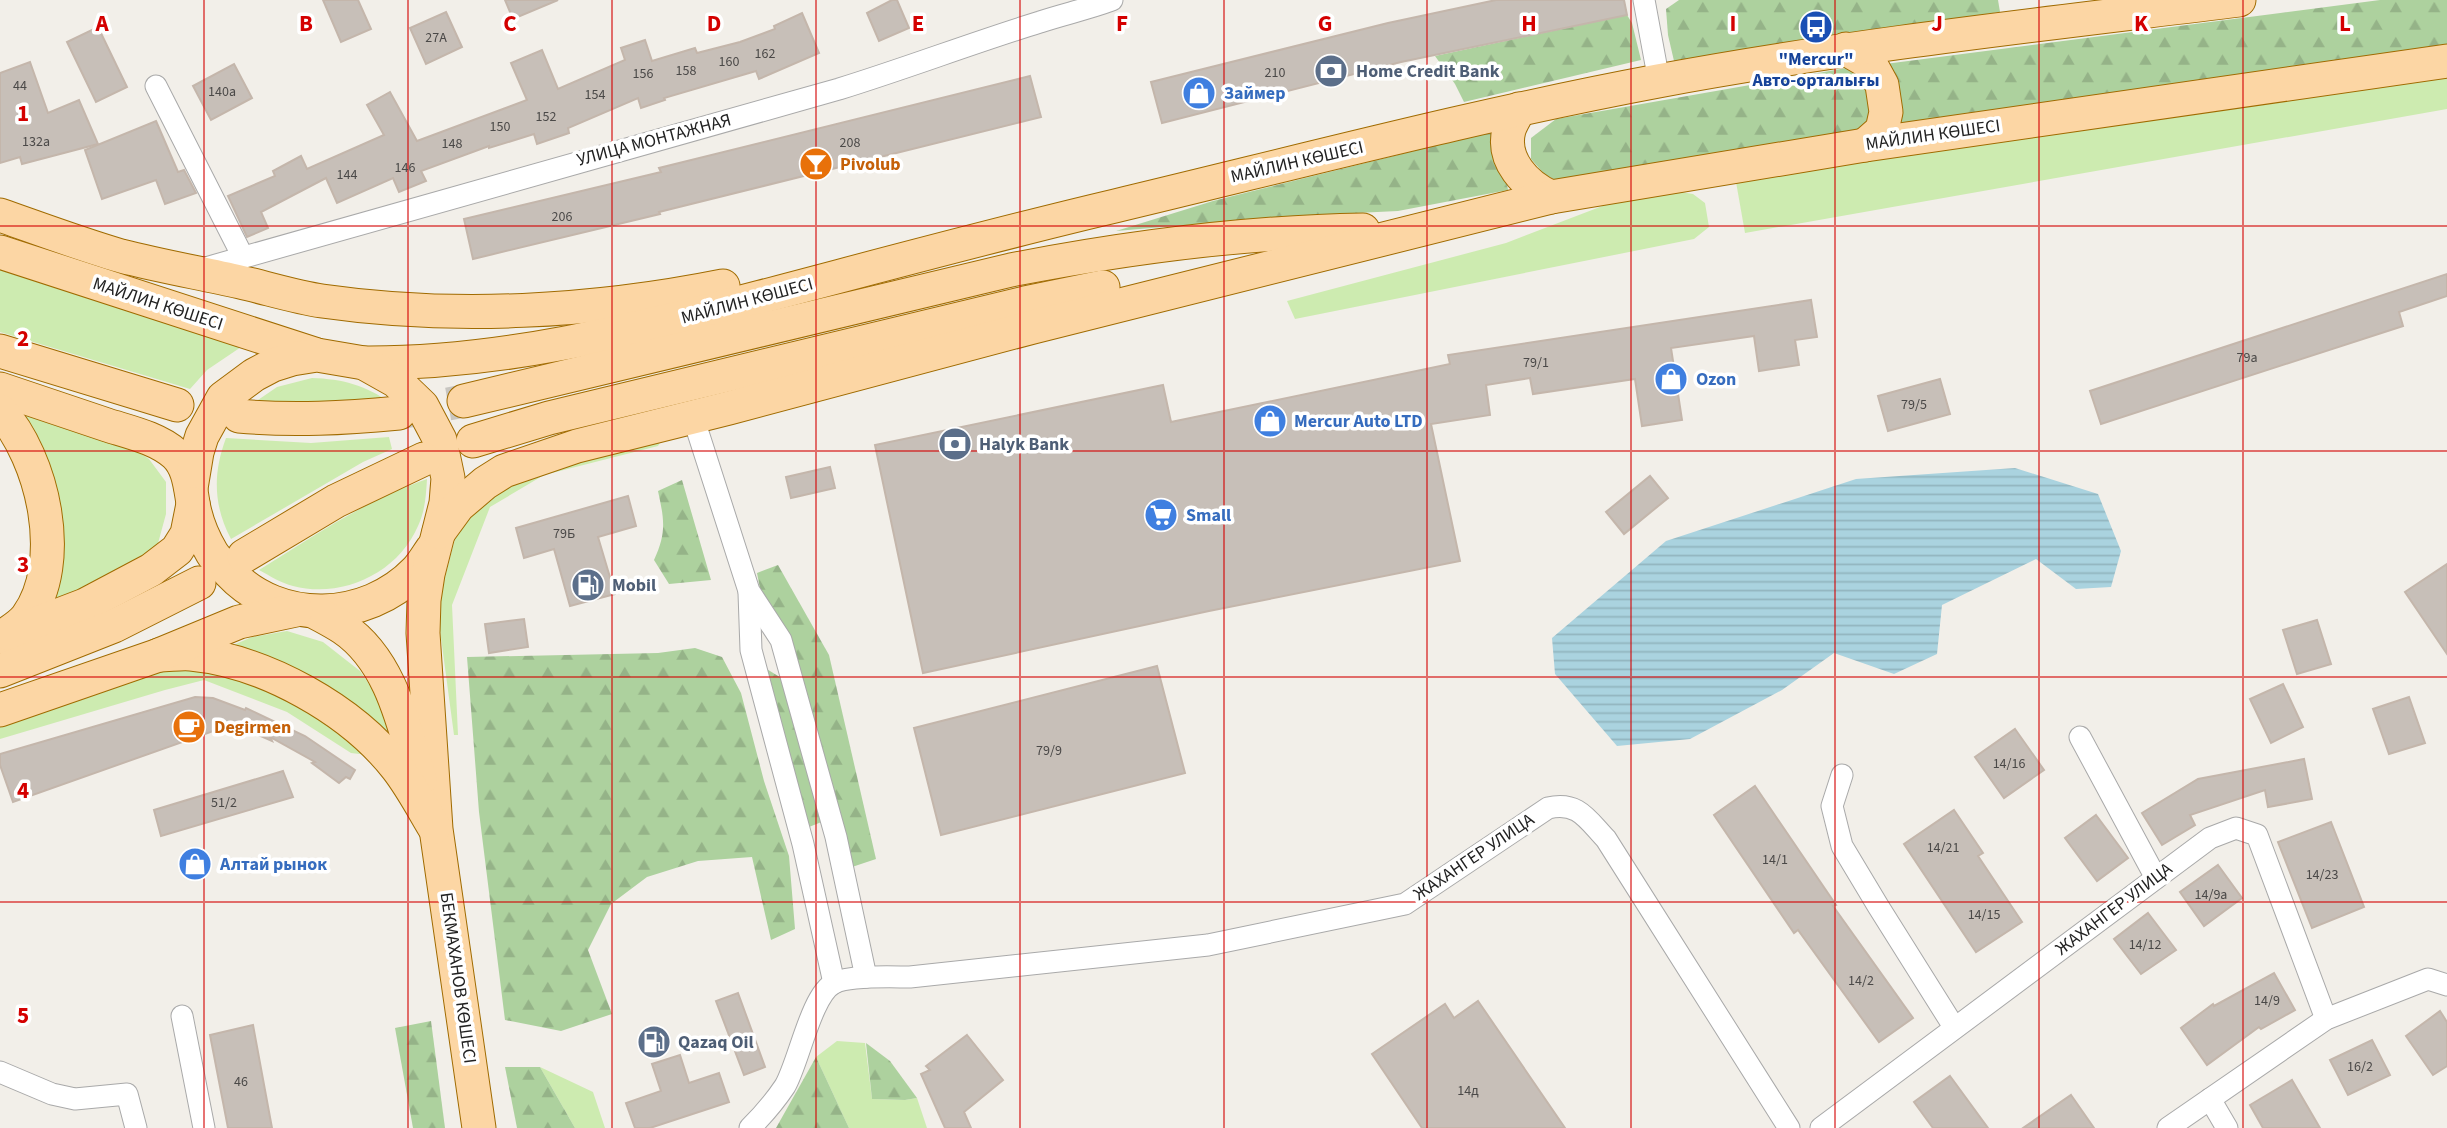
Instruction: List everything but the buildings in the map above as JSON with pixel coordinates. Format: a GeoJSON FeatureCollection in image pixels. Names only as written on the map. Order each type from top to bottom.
{"type":"FeatureCollection","features":[{"type":"Feature","properties":{"kind":"main road","name":"МАЙЛИН КӨШЕСІ"},"geometry":{"type":"LineString","coordinates":[[364,363],[444,359],[533,349],[639,329],[1082,214],[1519,109],[1659,81],[1846,49],[2239,0]]}},
{"type":"Feature","properties":{"kind":"main road"},"geometry":{"type":"LineString","coordinates":[[1846,49],[1870,64],[1882,85],[1886,112],[1882,130],[1866,145]]}},
{"type":"Feature","properties":{"kind":"main road","name":"МАЙЛИН КӨШЕСІ"},"geometry":{"type":"LineString","coordinates":[[0,710],[159,655],[239,622],[306,611],[344,610],[371,602],[417,571],[465,499],[485,483],[504,471],[577,446],[1033,327],[1551,197],[1866,145],[2447,61]]}},
{"type":"Feature","properties":{"kind":"main road"},"geometry":{"type":"LineString","coordinates":[[1519,109],[1509,131],[1509,153],[1520,177],[1535,190],[1551,197]]}},
{"type":"Feature","properties":{"kind":"main road"},"geometry":{"type":"LineString","coordinates":[[0,215],[121,256],[319,300],[371,307],[479,311],[560,307],[680,295],[1082,214]]}},
{"type":"Feature","properties":{"kind":"main road","name":"МАЙЛИН КӨШЕСІ"},"geometry":{"type":"LineString","coordinates":[[464,401],[1011,270],[1084,256],[1175,242],[1287,231],[1422,229]]}},
{"type":"Feature","properties":{"kind":"main road","name":"МАЙЛИН КӨШЕСІ"},"geometry":{"type":"LineString","coordinates":[[473,441],[549,418],[1025,303],[1422,229]]}},
{"type":"Feature","properties":{"kind":"main road","name":"МАЙЛИН КӨШЕСІ"},"geometry":{"type":"LineString","coordinates":[[0,253],[317,355]]}},
{"type":"Feature","properties":{"kind":"main road"},"geometry":{"type":"LineString","coordinates":[[0,351],[177,405]]}},
{"type":"Feature","properties":{"kind":"main road"},"geometry":{"type":"LineString","coordinates":[[1,637],[85,605],[151,570],[177,550],[187,534],[197,453],[202,436],[223,398],[236,387],[273,365],[317,355],[364,363]]}},
{"type":"Feature","properties":{"kind":"main road","name":"БЕКМАХАНОВ КӨШЕСІ"},"geometry":{"type":"LineString","coordinates":[[364,363],[396,380],[422,406],[440,440],[448,478],[446,503],[424,600],[423,633],[436,829],[479,1128]]}},
{"type":"Feature","properties":{"kind":"main road"},"geometry":{"type":"LineString","coordinates":[[0,389],[162,445],[181,461],[200,531],[213,555],[242,586],[262,598],[306,611]]}},
{"type":"Feature","properties":{"kind":"main road"},"geometry":{"type":"LineString","coordinates":[[0,411],[19,438],[38,481],[47,553],[46,572],[41,589],[27,617],[1,637]]}},
{"type":"Feature","properties":{"kind":"main road"},"geometry":{"type":"LineString","coordinates":[[239,416],[282,420],[399,413]]}},
{"type":"Feature","properties":{"kind":"main road"},"geometry":{"type":"LineString","coordinates":[[244,556],[337,501],[424,459]]}},
{"type":"Feature","properties":{"kind":"main road"},"geometry":{"type":"LineString","coordinates":[[0,671],[114,626],[199,583]]}},
{"type":"Feature","properties":{"kind":"main road","name":"БЕКМАХАНОВ КӨШЕСІ"},"geometry":{"type":"LineString","coordinates":[[306,611],[345,629],[378,666],[392,691],[436,829]]}},
{"type":"Feature","properties":{"kind":"main road"},"geometry":{"type":"LineString","coordinates":[[159,655],[190,654],[253,668],[293,685],[339,714],[367,736],[397,768],[436,829]]}},
{"type":"Feature","properties":{"kind":"street","name":"УЛИЦА МОНТАЖНАЯ"},"geometry":{"type":"LineString","coordinates":[[193,272],[839,89],[1112,0]]}},
{"type":"Feature","properties":{"kind":"street"},"geometry":{"type":"LineString","coordinates":[[1644,0],[1659,81]]}},
{"type":"Feature","properties":{"kind":"street"},"geometry":{"type":"LineString","coordinates":[[156,86],[243,257]]}},
{"type":"Feature","properties":{"kind":"street"},"geometry":{"type":"LineString","coordinates":[[693,417],[749,591],[781,640],[836,837],[866,977],[834,983],[820,997],[786,1084],[764,1115],[750,1128]]}},
{"type":"Feature","properties":{"kind":"street"},"geometry":{"type":"LineString","coordinates":[[749,591],[751,650],[803,844],[834,983]]}},
{"type":"Feature","properties":{"kind":"street"},"geometry":{"type":"LineString","coordinates":[[2080,737],[2156,878]]}},
{"type":"Feature","properties":{"kind":"street"},"geometry":{"type":"LineString","coordinates":[[1842,775],[1832,806],[1842,846],[1954,1027]]}},
{"type":"Feature","properties":{"kind":"street","name":"ЖАХАНГЕР УЛИЦА"},"geometry":{"type":"LineString","coordinates":[[866,977],[910,977],[1208,945],[1405,904],[1548,808],[1563,804],[1579,811],[1606,839],[1789,1128]]}},
{"type":"Feature","properties":{"kind":"street","name":"ЖАХАНГЕР УЛИЦА"},"geometry":{"type":"LineString","coordinates":[[1821,1128],[2210,838],[2236,828],[2257,835],[2326,1019]]}},
{"type":"Feature","properties":{"kind":"street"},"geometry":{"type":"LineString","coordinates":[[2168,1128],[2326,1019],[2428,979],[2447,985]]}},
{"type":"Feature","properties":{"kind":"street"},"geometry":{"type":"LineString","coordinates":[[182,1016],[204,1128]]}},
{"type":"Feature","properties":{"kind":"street"},"geometry":{"type":"LineString","coordinates":[[0,1072],[52,1094],[75,1099],[127,1094],[136,1128]]}},
{"type":"Feature","properties":{"kind":"street"},"geometry":{"type":"LineString","coordinates":[[2210,1099],[2227,1128]]}},
{"type":"Feature","properties":{"kind":"green space"},"geometry":{"type":"Polygon","coordinates":[[[1679,0],[1998,0],[2000,12],[1674,61],[1666,9],[1679,0]]]}},
{"type":"Feature","properties":{"kind":"green space"},"geometry":{"type":"Polygon","coordinates":[[[2380,0],[2447,0],[2447,51],[1898,130],[1885,64],[2380,0]]]}},
{"type":"Feature","properties":{"kind":"green space"},"geometry":{"type":"Polygon","coordinates":[[[1627,15],[1632,23],[1641,60],[1464,102],[1435,56],[1627,15]]]}},
{"type":"Feature","properties":{"kind":"green space"},"geometry":{"type":"Polygon","coordinates":[[[1852,67],[1870,89],[1871,119],[1839,142],[1561,182],[1545,175],[1531,159],[1531,138],[1556,119],[1852,67]]]}},
{"type":"Feature","properties":{"kind":"green space"},"geometry":{"type":"Polygon","coordinates":[[[2447,72],[2447,109],[1745,233],[1736,182],[2447,72]]]}},
{"type":"Feature","properties":{"kind":"green space"},"geometry":{"type":"Polygon","coordinates":[[[1498,130],[1508,190],[1398,211],[1294,216],[1116,231],[1213,201],[1498,130]]]}},
{"type":"Feature","properties":{"kind":"green space"},"geometry":{"type":"Polygon","coordinates":[[[1675,191],[1693,194],[1705,203],[1709,227],[1694,239],[1295,319],[1287,301],[1506,243],[1613,202],[1675,191]]]}},
{"type":"Feature","properties":{"kind":"green space"},"geometry":{"type":"Polygon","coordinates":[[[0,265],[244,345],[207,370],[190,389],[0,332],[0,265]]]}},
{"type":"Feature","properties":{"kind":"green space"},"geometry":{"type":"Polygon","coordinates":[[[312,378],[353,384],[390,403],[252,404],[277,387],[312,378]]]}},
{"type":"Feature","properties":{"kind":"green space"},"geometry":{"type":"Polygon","coordinates":[[[9,405],[127,445],[149,459],[166,482],[166,514],[157,547],[129,570],[44,611],[54,588],[9,405]]]}},
{"type":"Feature","properties":{"kind":"green space"},"geometry":{"type":"Polygon","coordinates":[[[389,437],[392,449],[363,462],[231,539],[221,514],[217,489],[219,464],[226,438],[311,443],[389,437]]]}},
{"type":"Feature","properties":{"kind":"green space"},"geometry":{"type":"Polygon","coordinates":[[[661,441],[658,446],[544,475],[490,507],[452,605],[458,735],[454,735],[437,608],[455,539],[481,500],[539,466],[661,441]]]}},
{"type":"Feature","properties":{"kind":"green space"},"geometry":{"type":"Polygon","coordinates":[[[427,479],[426,497],[418,526],[409,543],[383,569],[349,585],[330,589],[289,585],[259,570],[362,508],[427,479]]]}},
{"type":"Feature","properties":{"kind":"green space"},"geometry":{"type":"Polygon","coordinates":[[[682,480],[711,580],[669,584],[654,560],[663,526],[658,491],[682,480]]]}},
{"type":"Feature","properties":{"kind":"green space"},"geometry":{"type":"Polygon","coordinates":[[[778,565],[829,655],[876,859],[852,867],[761,594],[757,573],[778,565]]]}},
{"type":"Feature","properties":{"kind":"green space"},"geometry":{"type":"Polygon","coordinates":[[[287,631],[323,642],[360,671],[386,709],[401,759],[224,649],[252,637],[287,631]]]}},
{"type":"Feature","properties":{"kind":"green space"},"geometry":{"type":"Polygon","coordinates":[[[695,648],[722,657],[741,693],[764,781],[789,856],[795,929],[771,940],[752,857],[698,861],[647,877],[611,904],[588,950],[612,1014],[561,1031],[505,1020],[479,812],[467,657],[658,653],[695,648]]]}},
{"type":"Feature","properties":{"kind":"green space"},"geometry":{"type":"Polygon","coordinates":[[[161,668],[203,670],[243,681],[321,719],[368,755],[351,753],[287,712],[204,680],[0,739],[0,723],[161,668]]]}},
{"type":"Feature","properties":{"kind":"green space"},"geometry":{"type":"Polygon","coordinates":[[[765,668],[783,679],[824,821],[809,827],[765,668]]]}},
{"type":"Feature","properties":{"kind":"green space"},"geometry":{"type":"Polygon","coordinates":[[[431,1021],[445,1128],[413,1128],[395,1028],[431,1021]]]}},
{"type":"Feature","properties":{"kind":"green space"},"geometry":{"type":"Polygon","coordinates":[[[837,1041],[865,1043],[872,1099],[917,1098],[927,1128],[849,1128],[816,1057],[837,1041]]]}},
{"type":"Feature","properties":{"kind":"green space"},"geometry":{"type":"Polygon","coordinates":[[[866,1043],[890,1061],[917,1098],[872,1099],[866,1043]]]}},
{"type":"Feature","properties":{"kind":"green space"},"geometry":{"type":"Polygon","coordinates":[[[816,1057],[849,1128],[776,1128],[816,1057]]]}},
{"type":"Feature","properties":{"kind":"green space"},"geometry":{"type":"Polygon","coordinates":[[[505,1067],[540,1067],[575,1128],[517,1128],[505,1067]]]}},
{"type":"Feature","properties":{"kind":"green space"},"geometry":{"type":"Polygon","coordinates":[[[540,1067],[593,1092],[605,1128],[575,1128],[540,1067]]]}},
{"type":"Feature","properties":{"kind":"water"},"geometry":{"type":"Polygon","coordinates":[[[2015,468],[2098,494],[2121,551],[2111,587],[2076,589],[2036,559],[1942,605],[1937,654],[1894,674],[1834,653],[1782,690],[1690,739],[1617,746],[1555,674],[1552,638],[1666,541],[1856,479],[2015,468]]]}},
{"type":"Feature","properties":{"kind":"tunnel"},"geometry":{"type":"LineString","coordinates":[[399,413],[464,401]]}},
{"type":"Feature","properties":{"kind":"place","name":"\"Mercur\" Авто-орталығы"},"geometry":{"type":"Point","coordinates":[1816,27]}},
{"type":"Feature","properties":{"kind":"place","name":"Home Credit Bank"},"geometry":{"type":"Point","coordinates":[1331,71]}},
{"type":"Feature","properties":{"kind":"place","name":"Займер"},"geometry":{"type":"Point","coordinates":[1199,93]}},
{"type":"Feature","properties":{"kind":"place","name":"Pivolub"},"geometry":{"type":"Point","coordinates":[816,164]}},
{"type":"Feature","properties":{"kind":"place","name":"Ozon"},"geometry":{"type":"Point","coordinates":[1671,379]}},
{"type":"Feature","properties":{"kind":"place","name":"Mercur Auto LTD"},"geometry":{"type":"Point","coordinates":[1270,421]}},
{"type":"Feature","properties":{"kind":"place","name":"Halyk Bank"},"geometry":{"type":"Point","coordinates":[955,444]}},
{"type":"Feature","properties":{"kind":"place","name":"Small"},"geometry":{"type":"Point","coordinates":[1161,515]}},
{"type":"Feature","properties":{"kind":"place","name":"Mobil"},"geometry":{"type":"Point","coordinates":[588,585]}},
{"type":"Feature","properties":{"kind":"place","name":"Degirmen"},"geometry":{"type":"Point","coordinates":[189,727]}},
{"type":"Feature","properties":{"kind":"place","name":"Алтай рынок"},"geometry":{"type":"Point","coordinates":[195,864]}},
{"type":"Feature","properties":{"kind":"place","name":"Qazaq Oil"},"geometry":{"type":"Point","coordinates":[654,1042]}}]}
